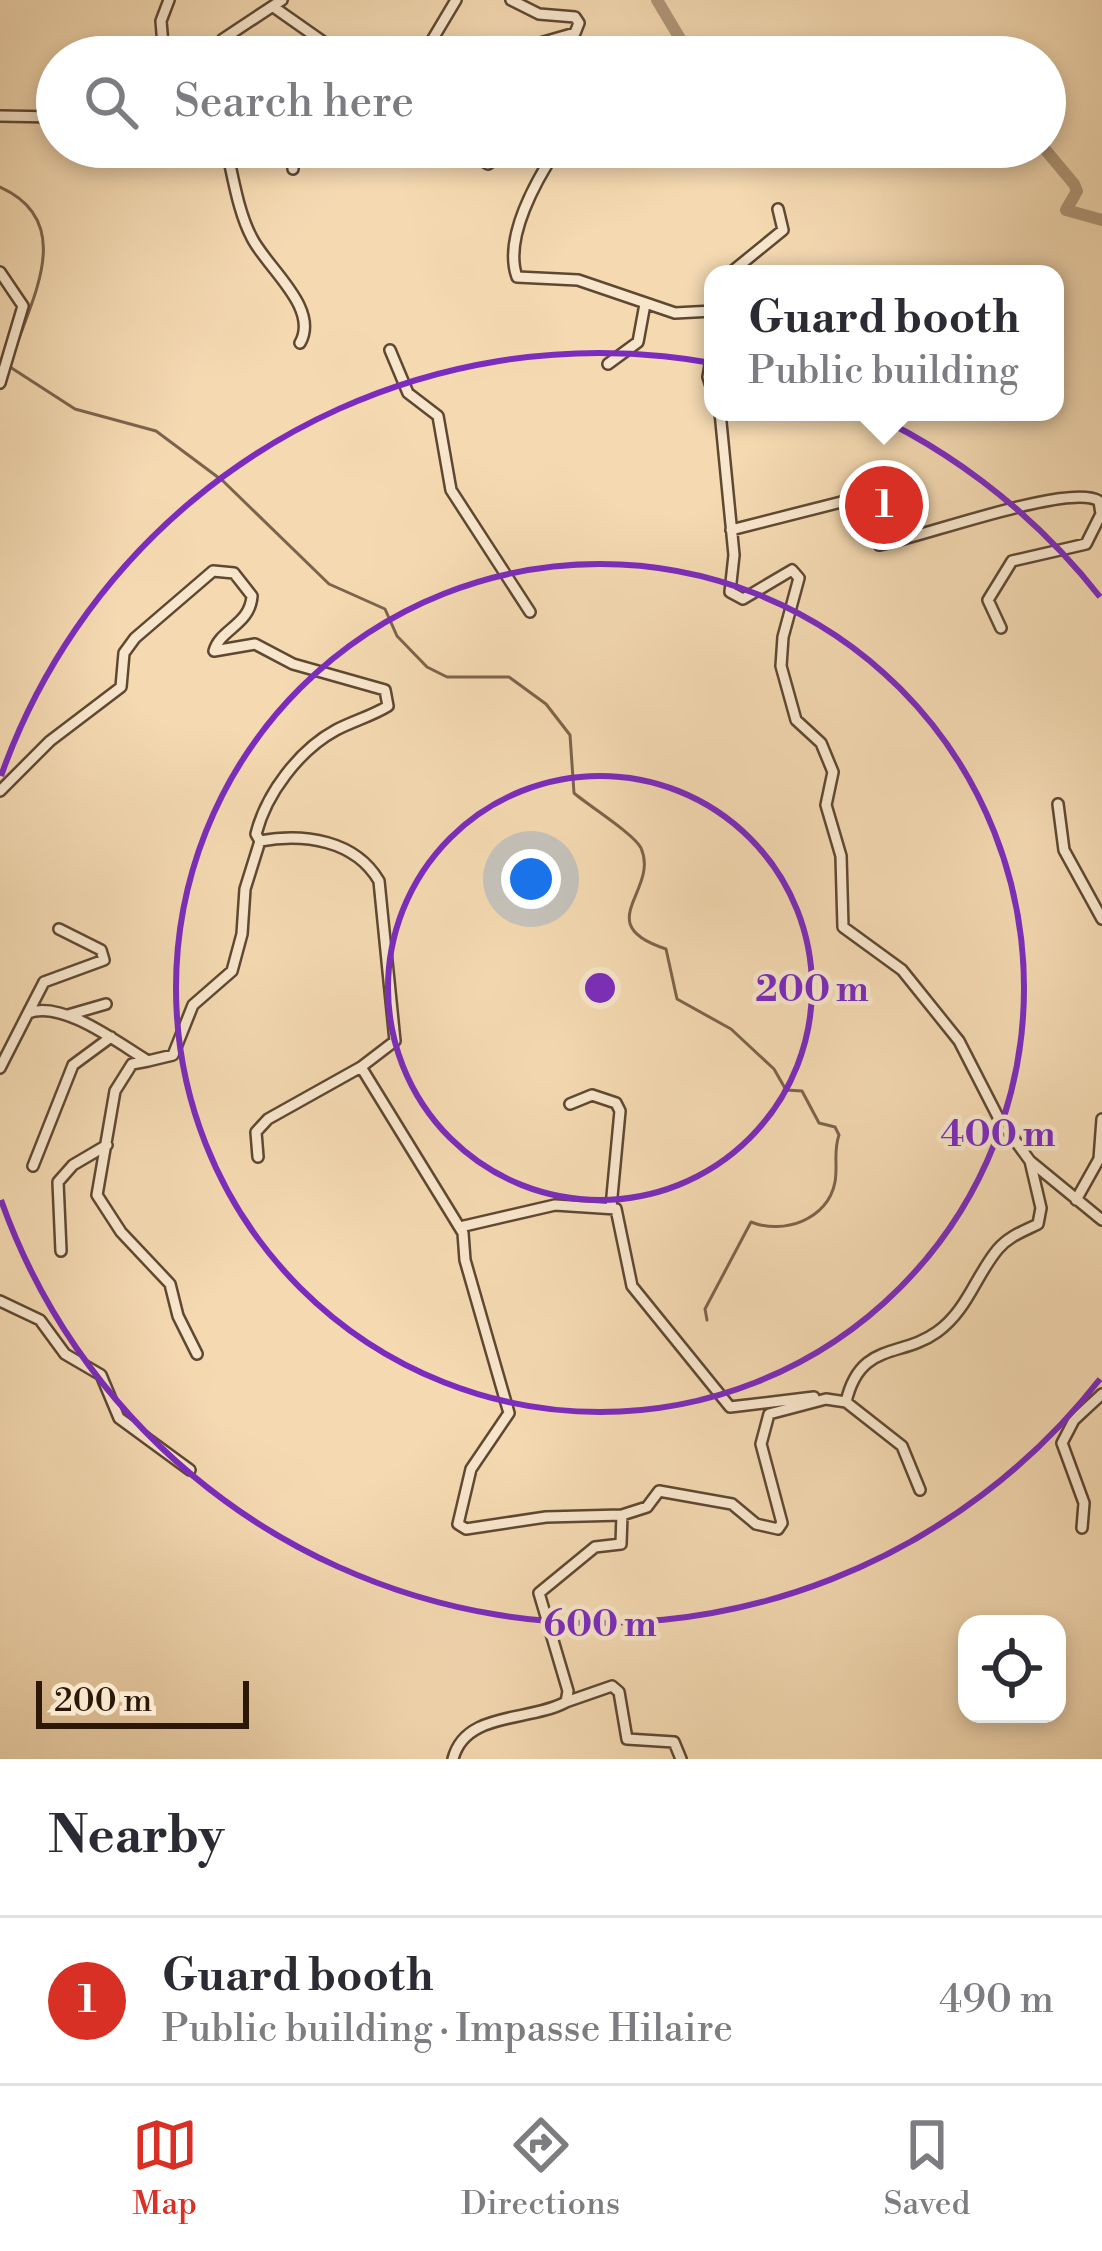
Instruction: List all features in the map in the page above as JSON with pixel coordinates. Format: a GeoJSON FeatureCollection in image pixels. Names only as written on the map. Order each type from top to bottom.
{"type":"FeatureCollection","features":[{"type":"Feature","properties":{"kind":"street"},"geometry":{"type":"LineString","coordinates":[[162,36],[161,21],[169,0]]}},
{"type":"Feature","properties":{"kind":"street"},"geometry":{"type":"LineString","coordinates":[[435,36],[456,0]]}},
{"type":"Feature","properties":{"kind":"street"},"geometry":{"type":"LineString","coordinates":[[512,0],[529,11],[575,17],[579,23],[574,33],[564,36]]}},
{"type":"Feature","properties":{"kind":"street"},"geometry":{"type":"LineString","coordinates":[[228,36],[279,4],[316,36]]}},
{"type":"Feature","properties":{"kind":"street"},"geometry":{"type":"LineString","coordinates":[[0,116],[36,117]]}},
{"type":"Feature","properties":{"kind":"street"},"geometry":{"type":"LineString","coordinates":[[232,168],[250,236],[303,312],[306,332],[300,343]]}},
{"type":"Feature","properties":{"kind":"street"},"geometry":{"type":"LineString","coordinates":[[548,168],[526,211],[514,273],[527,281],[578,280],[675,314],[704,311]]}},
{"type":"Feature","properties":{"kind":"street"},"geometry":{"type":"LineString","coordinates":[[740,265],[783,230],[778,209]]}},
{"type":"Feature","properties":{"kind":"street"},"geometry":{"type":"LineString","coordinates":[[0,272],[19,293],[23,306],[0,383]]}},
{"type":"Feature","properties":{"kind":"street"},"geometry":{"type":"LineString","coordinates":[[608,364],[638,342],[645,304]]}},
{"type":"Feature","properties":{"kind":"street"},"geometry":{"type":"LineString","coordinates":[[0,344],[18,333]]}},
{"type":"Feature","properties":{"kind":"street"},"geometry":{"type":"LineString","coordinates":[[390,350],[408,393],[438,416],[452,490],[530,612]]}},
{"type":"Feature","properties":{"kind":"street"},"geometry":{"type":"LineString","coordinates":[[721,421],[734,598],[754,594],[783,571],[792,570],[799,578],[783,637],[781,666],[796,720],[820,743],[832,772],[826,806],[841,856],[843,927],[902,970],[938,1014],[1030,1161],[1102,1220]]}},
{"type":"Feature","properties":{"kind":"street"},"geometry":{"type":"LineString","coordinates":[[731,530],[857,498],[882,516],[879,545],[1040,503],[1091,496],[1099,501],[1101,514],[1086,544],[1012,561],[988,600],[1000,628]]}},
{"type":"Feature","properties":{"kind":"street"},"geometry":{"type":"LineString","coordinates":[[0,791],[50,740],[121,687],[124,653],[135,638],[214,572],[234,573],[244,581],[251,608],[214,651],[255,644],[292,664],[361,680],[390,698],[381,711],[335,730],[296,762],[265,806],[232,971],[193,1006],[173,1054],[131,1064],[115,1091],[97,1195],[121,1232],[170,1284],[178,1316],[197,1354]]}},
{"type":"Feature","properties":{"kind":"street"},"geometry":{"type":"LineString","coordinates":[[1058,804],[1064,850],[1102,919]]}},
{"type":"Feature","properties":{"kind":"street"},"geometry":{"type":"LineString","coordinates":[[258,1156],[256,1132],[268,1119],[362,1067],[395,1041],[380,881],[369,862],[324,841],[260,841]]}},
{"type":"Feature","properties":{"kind":"street"},"geometry":{"type":"LineString","coordinates":[[0,1068],[44,982],[104,960],[101,950],[59,929]]}},
{"type":"Feature","properties":{"kind":"street"},"geometry":{"type":"LineString","coordinates":[[68,1015],[106,1004]]}},
{"type":"Feature","properties":{"kind":"street"},"geometry":{"type":"LineString","coordinates":[[28,1012],[40,1009],[68,1015],[148,1060]]}},
{"type":"Feature","properties":{"kind":"street"},"geometry":{"type":"LineString","coordinates":[[33,1166],[73,1065],[111,1037]]}},
{"type":"Feature","properties":{"kind":"street"},"geometry":{"type":"LineString","coordinates":[[362,1067],[460,1227],[509,1413],[471,1468],[458,1524],[466,1529],[546,1517],[622,1515],[646,1508],[659,1491],[732,1504],[756,1524],[778,1529],[782,1522],[760,1444],[762,1427],[777,1408],[826,1399]]}},
{"type":"Feature","properties":{"kind":"street"},"geometry":{"type":"LineString","coordinates":[[570,1104],[601,1096],[616,1102],[620,1111],[611,1207],[621,1219],[632,1286],[730,1407],[797,1395],[846,1402],[902,1446],[920,1490]]}},
{"type":"Feature","properties":{"kind":"street"},"geometry":{"type":"LineString","coordinates":[[1076,1199],[1099,1159],[1102,1119]]}},
{"type":"Feature","properties":{"kind":"street"},"geometry":{"type":"LineString","coordinates":[[61,1251],[58,1182],[74,1165],[107,1144]]}},
{"type":"Feature","properties":{"kind":"street"},"geometry":{"type":"LineString","coordinates":[[846,1402],[864,1367],[898,1345],[935,1334],[965,1303],[996,1250],[1038,1224],[1041,1208],[1030,1161]]}},
{"type":"Feature","properties":{"kind":"street"},"geometry":{"type":"LineString","coordinates":[[460,1227],[555,1204],[611,1207]]}},
{"type":"Feature","properties":{"kind":"street"},"geometry":{"type":"LineString","coordinates":[[0,1301],[40,1319],[65,1354],[100,1375],[118,1418],[190,1470]]}},
{"type":"Feature","properties":{"kind":"street"},"geometry":{"type":"LineString","coordinates":[[1082,1528],[1084,1503],[1062,1442],[1092,1398],[1102,1394]]}},
{"type":"Feature","properties":{"kind":"street"},"geometry":{"type":"LineString","coordinates":[[566,1702],[568,1691],[539,1592],[595,1546],[621,1544],[622,1515]]}},
{"type":"Feature","properties":{"kind":"street"},"geometry":{"type":"LineString","coordinates":[[452,1759],[457,1742],[474,1728],[615,1687],[627,1739],[674,1742],[682,1759]]}},
{"type":"Feature","properties":{"kind":"waterway"},"geometry":{"type":"LineString","coordinates":[[657,0],[678,36]]}},
{"type":"Feature","properties":{"kind":"waterway"},"geometry":{"type":"LineString","coordinates":[[1061,168],[1077,191],[1066,210],[1102,220]]}},
{"type":"Feature","properties":{"kind":"waterway"},"geometry":{"type":"LineString","coordinates":[[0,187],[23,202],[37,219],[43,239],[38,284],[14,352]]}},
{"type":"Feature","properties":{"kind":"waterway"},"geometry":{"type":"LineString","coordinates":[[10,367],[75,409],[156,431],[223,481],[329,584],[385,609],[397,636],[427,667],[447,677],[509,677],[546,704],[570,735],[574,793],[641,848],[642,878],[629,917],[632,929],[666,949],[677,999],[731,1029],[774,1069],[786,1090],[802,1091],[819,1123],[835,1127],[839,1135],[831,1195],[802,1221],[777,1227],[751,1222],[705,1309],[707,1320]]}},
{"type":"Feature","properties":{"kind":"place","name":"Guard booth"},"geometry":{"type":"Point","coordinates":[884,505]}}]}
